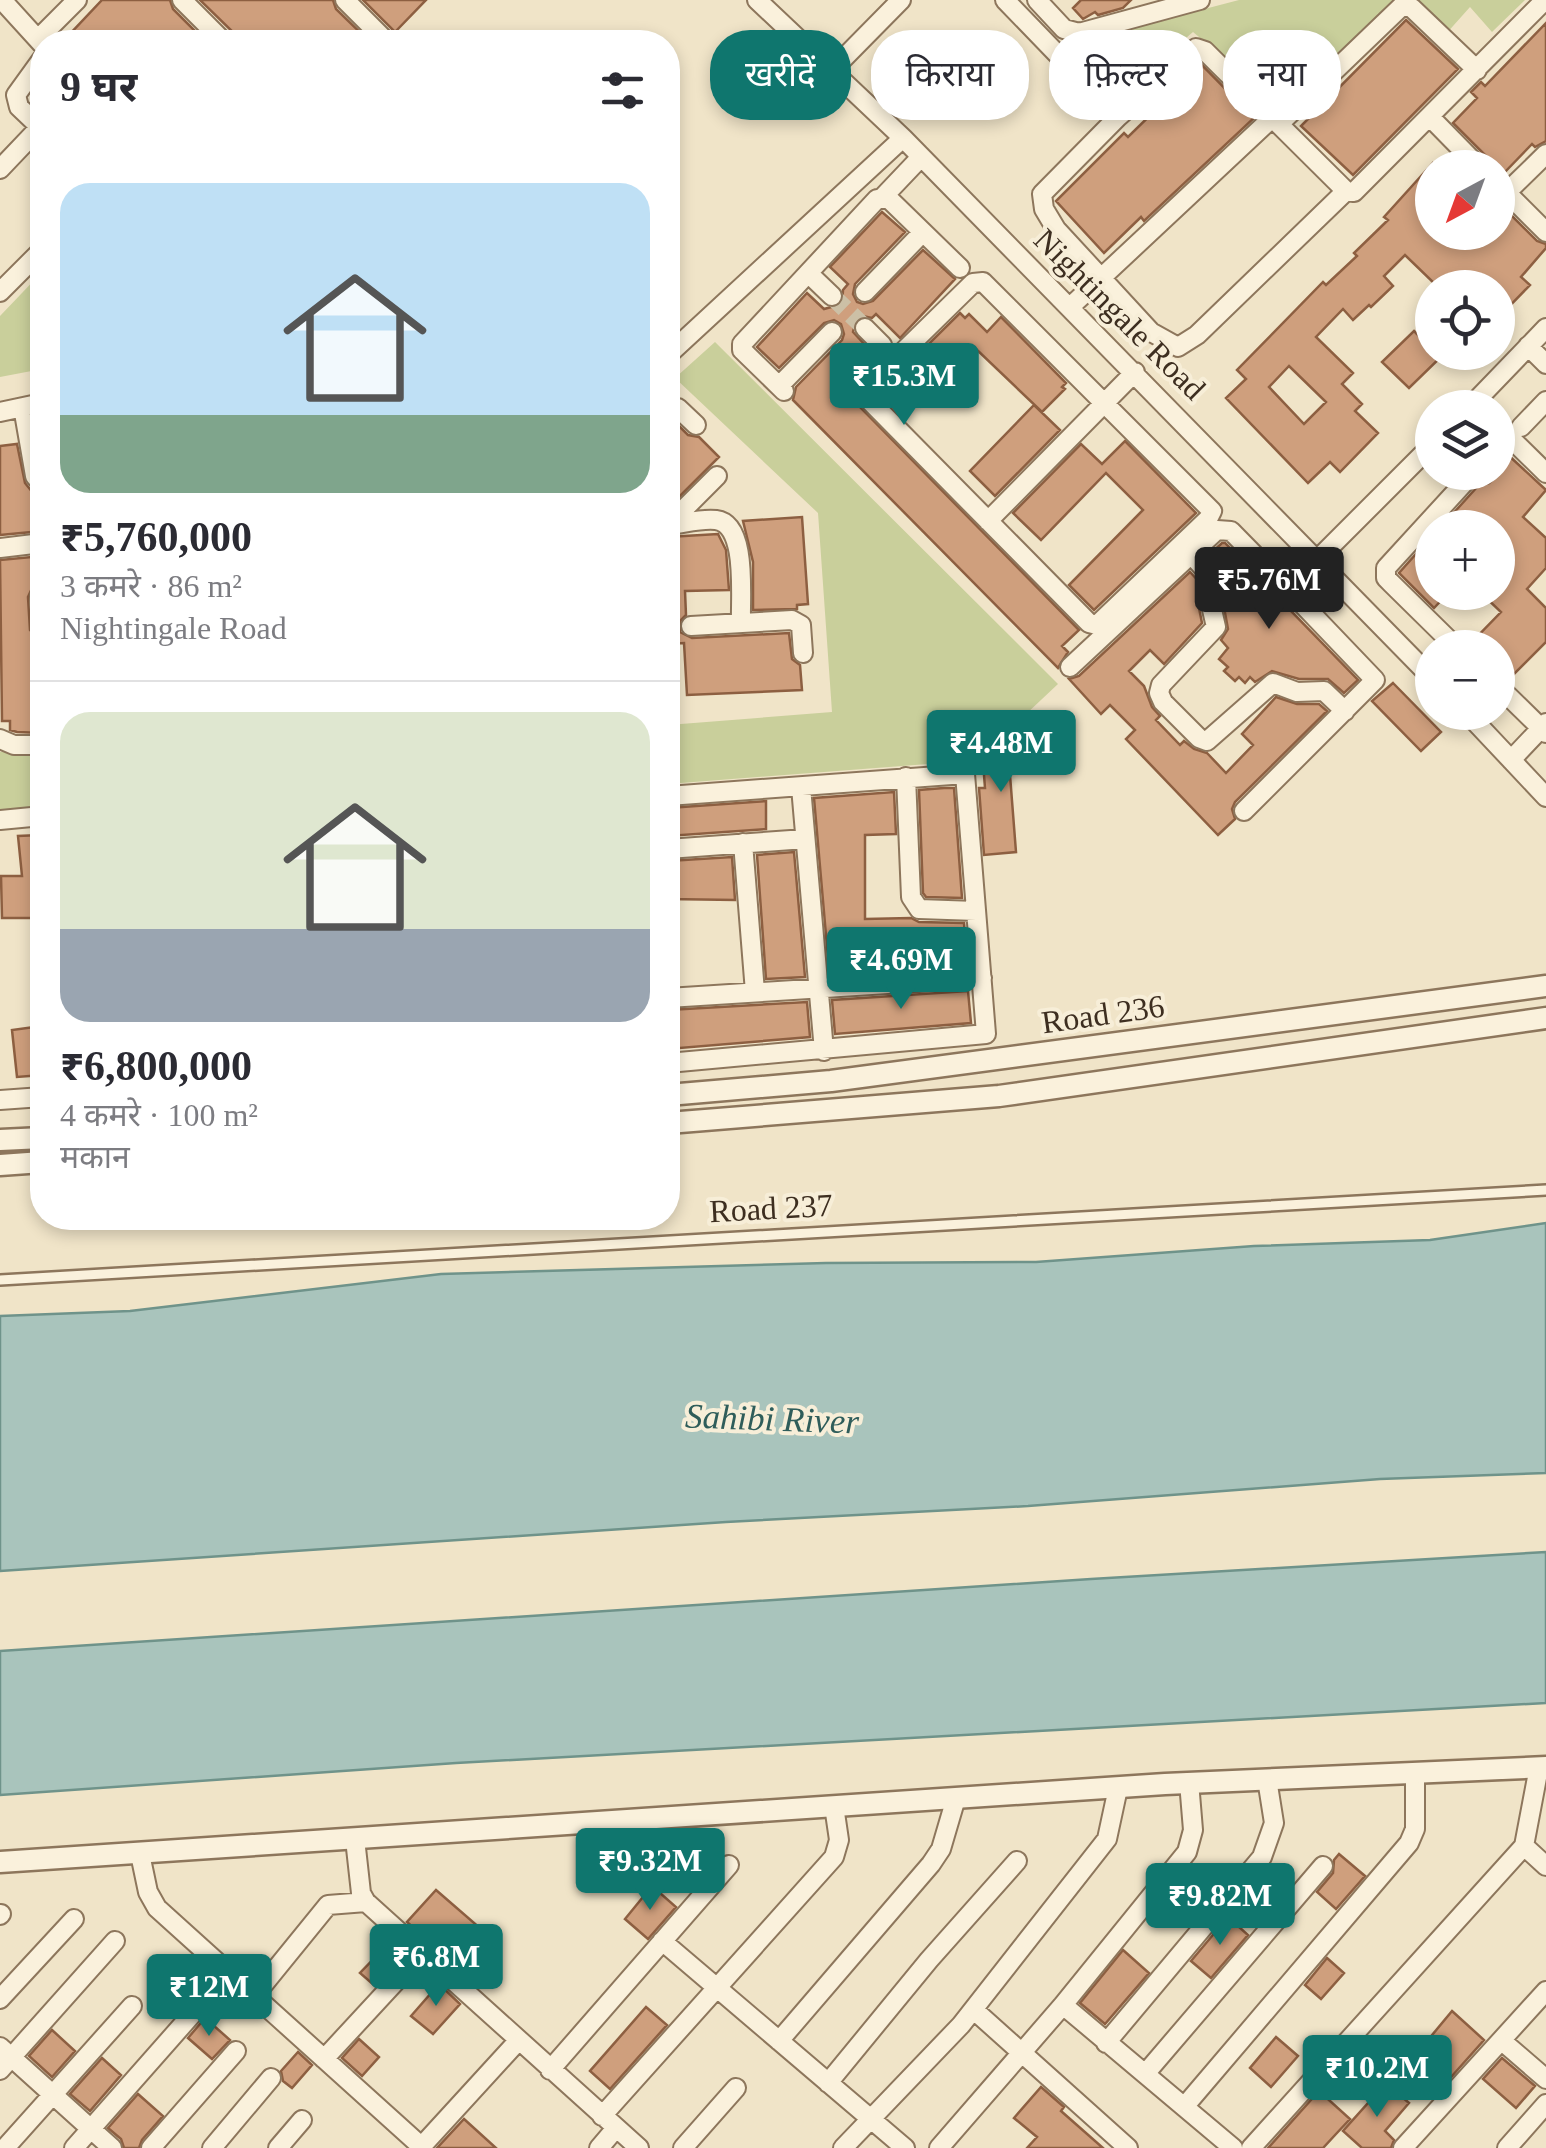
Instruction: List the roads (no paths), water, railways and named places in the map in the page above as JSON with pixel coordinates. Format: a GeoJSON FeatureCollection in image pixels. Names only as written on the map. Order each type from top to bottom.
{"type":"FeatureCollection","features":[{"type":"Feature","properties":{"kind":"street"},"geometry":{"type":"LineString","coordinates":[[2,0],[30,30]]}},
{"type":"Feature","properties":{"kind":"street"},"geometry":{"type":"LineString","coordinates":[[50,30],[77,0]]}},
{"type":"Feature","properties":{"kind":"street"},"geometry":{"type":"LineString","coordinates":[[182,0],[212,30]]}},
{"type":"Feature","properties":{"kind":"street"},"geometry":{"type":"LineString","coordinates":[[345,0],[374,30]]}},
{"type":"Feature","properties":{"kind":"street","name":"Nightingale Road"},"geometry":{"type":"LineString","coordinates":[[757,0],[790,30]]}},
{"type":"Feature","properties":{"kind":"street"},"geometry":{"type":"LineString","coordinates":[[851,52],[902,0]]}},
{"type":"Feature","properties":{"kind":"street"},"geometry":{"type":"LineString","coordinates":[[1005,0],[1049,46]]}},
{"type":"Feature","properties":{"kind":"street"},"geometry":{"type":"LineString","coordinates":[[1038,0],[1064,29],[1079,33],[1200,0]]}},
{"type":"Feature","properties":{"kind":"street"},"geometry":{"type":"LineString","coordinates":[[1115,120],[1042,194],[1044,209],[1056,229],[1151,332],[1178,347],[1197,335],[1346,191],[1358,190],[1545,0]]}},
{"type":"Feature","properties":{"kind":"street"},"geometry":{"type":"LineString","coordinates":[[1070,307],[1403,5],[1412,8],[1477,70]]}},
{"type":"Feature","properties":{"kind":"street"},"geometry":{"type":"LineString","coordinates":[[1203,50],[1346,191]]}},
{"type":"Feature","properties":{"kind":"street"},"geometry":{"type":"LineString","coordinates":[[30,76],[16,95],[20,108],[30,118]]}},
{"type":"Feature","properties":{"kind":"street","name":"Nightingale Road"},"geometry":{"type":"LineString","coordinates":[[851,87],[1415,660]]}},
{"type":"Feature","properties":{"kind":"street"},"geometry":{"type":"LineString","coordinates":[[1430,117],[1462,150]]}},
{"type":"Feature","properties":{"kind":"street"},"geometry":{"type":"LineString","coordinates":[[680,344],[903,138]]}},
{"type":"Feature","properties":{"kind":"street"},"geometry":{"type":"LineString","coordinates":[[0,169],[30,139]]}},
{"type":"Feature","properties":{"kind":"street"},"geometry":{"type":"LineString","coordinates":[[1515,179],[1546,154]]}},
{"type":"Feature","properties":{"kind":"street"},"geometry":{"type":"LineString","coordinates":[[832,332],[782,388],[742,350],[742,344],[808,272],[921,157]]}},
{"type":"Feature","properties":{"kind":"street"},"geometry":{"type":"LineString","coordinates":[[883,197],[960,268]]}},
{"type":"Feature","properties":{"kind":"street"},"geometry":{"type":"LineString","coordinates":[[1515,202],[1546,232]]}},
{"type":"Feature","properties":{"kind":"street"},"geometry":{"type":"LineString","coordinates":[[865,292],[923,232]]}},
{"type":"Feature","properties":{"kind":"street"},"geometry":{"type":"LineString","coordinates":[[0,292],[30,262]]}},
{"type":"Feature","properties":{"kind":"street"},"geometry":{"type":"LineString","coordinates":[[808,272],[832,296]]}},
{"type":"Feature","properties":{"kind":"street"},"geometry":{"type":"LineString","coordinates":[[983,282],[1209,506],[1211,515],[1102,622],[1093,626],[988,522],[866,399],[866,388],[973,283],[983,282]]}},
{"type":"Feature","properties":{"kind":"street"},"geometry":{"type":"LineString","coordinates":[[865,328],[882,345]]}},
{"type":"Feature","properties":{"kind":"street"},"geometry":{"type":"LineString","coordinates":[[1488,390],[1546,328]]}},
{"type":"Feature","properties":{"kind":"street"},"geometry":{"type":"LineString","coordinates":[[1528,346],[1546,364]]}},
{"type":"Feature","properties":{"kind":"street"},"geometry":{"type":"LineString","coordinates":[[988,522],[1135,372]]}},
{"type":"Feature","properties":{"kind":"street"},"geometry":{"type":"LineString","coordinates":[[1515,427],[1546,402]]}},
{"type":"Feature","properties":{"kind":"street"},"geometry":{"type":"LineString","coordinates":[[0,412],[30,405]]}},
{"type":"Feature","properties":{"kind":"street"},"geometry":{"type":"LineString","coordinates":[[23,407],[30,447]]}},
{"type":"Feature","properties":{"kind":"street"},"geometry":{"type":"LineString","coordinates":[[680,410],[696,425]]}},
{"type":"Feature","properties":{"kind":"street"},"geometry":{"type":"LineString","coordinates":[[1515,443],[1546,473]]}},
{"type":"Feature","properties":{"kind":"street"},"geometry":{"type":"LineString","coordinates":[[1288,590],[1415,462]]}},
{"type":"Feature","properties":{"kind":"street"},"geometry":{"type":"LineString","coordinates":[[680,513],[717,476]]}},
{"type":"Feature","properties":{"kind":"street"},"geometry":{"type":"LineString","coordinates":[[1439,630],[1386,578],[1386,568],[1458,490]]}},
{"type":"Feature","properties":{"kind":"street"},"geometry":{"type":"LineString","coordinates":[[680,524],[717,520],[731,526],[738,539],[741,622]]}},
{"type":"Feature","properties":{"kind":"street"},"geometry":{"type":"LineString","coordinates":[[1070,667],[1217,530],[1231,531],[1375,680],[1244,811]]}},
{"type":"Feature","properties":{"kind":"street"},"geometry":{"type":"LineString","coordinates":[[0,548],[30,544]]}},
{"type":"Feature","properties":{"kind":"street"},"geometry":{"type":"LineString","coordinates":[[1192,554],[1216,582],[1210,601],[1216,628],[1162,685],[1159,693],[1163,702],[1199,738],[1207,741],[1273,684],[1297,692],[1324,691],[1345,711]]}},
{"type":"Feature","properties":{"kind":"street"},"geometry":{"type":"LineString","coordinates":[[691,626],[792,620],[801,625],[803,653]]}},
{"type":"Feature","properties":{"kind":"street"},"geometry":{"type":"LineString","coordinates":[[1510,760],[1544,728],[1515,702]]}},
{"type":"Feature","properties":{"kind":"street"},"geometry":{"type":"LineString","coordinates":[[1482,730],[1546,796]]}},
{"type":"Feature","properties":{"kind":"street"},"geometry":{"type":"LineString","coordinates":[[0,739],[14,746],[30,745]]}},
{"type":"Feature","properties":{"kind":"street"},"geometry":{"type":"LineString","coordinates":[[680,795],[965,774],[986,1034],[680,1062]]}},
{"type":"Feature","properties":{"kind":"street"},"geometry":{"type":"LineString","coordinates":[[906,778],[911,897],[920,909],[931,912],[976,911]]}},
{"type":"Feature","properties":{"kind":"street"},"geometry":{"type":"LineString","coordinates":[[801,787],[824,1051]]}},
{"type":"Feature","properties":{"kind":"street"},"geometry":{"type":"LineString","coordinates":[[0,820],[30,817]]}},
{"type":"Feature","properties":{"kind":"street"},"geometry":{"type":"LineString","coordinates":[[680,848],[805,838]]}},
{"type":"Feature","properties":{"kind":"street"},"geometry":{"type":"LineString","coordinates":[[742,843],[755,992]]}},
{"type":"Feature","properties":{"kind":"street"},"geometry":{"type":"LineString","coordinates":[[680,997],[982,978]]}},
{"type":"Feature","properties":{"kind":"street","name":"Road 236"},"geometry":{"type":"LineString","coordinates":[[680,1094],[831,1081],[1546,986]]}},
{"type":"Feature","properties":{"kind":"street"},"geometry":{"type":"LineString","coordinates":[[680,1123],[999,1096],[1546,1018]]}},
{"type":"Feature","properties":{"kind":"street"},"geometry":{"type":"LineString","coordinates":[[0,1100],[30,1098]]}},
{"type":"Feature","properties":{"kind":"street"},"geometry":{"type":"LineString","coordinates":[[0,1140],[30,1139]]}},
{"type":"Feature","properties":{"kind":"street"},"geometry":{"type":"LineString","coordinates":[[0,1165],[30,1163]]}},
{"type":"Feature","properties":{"kind":"street"},"geometry":{"type":"LineString","coordinates":[[0,1862],[1189,1782],[1542,1767],[1524,1846],[1251,2148]]}},
{"type":"Feature","properties":{"kind":"street"},"geometry":{"type":"LineString","coordinates":[[1184,2106],[1409,1843],[1416,1828],[1414,1773]]}},
{"type":"Feature","properties":{"kind":"street"},"geometry":{"type":"LineString","coordinates":[[1106,2043],[1262,1857],[1274,1823],[1267,1779]]}},
{"type":"Feature","properties":{"kind":"street"},"geometry":{"type":"LineString","coordinates":[[949,2144],[1187,1852],[1193,1830],[1189,1782]]}},
{"type":"Feature","properties":{"kind":"street"},"geometry":{"type":"LineString","coordinates":[[843,2148],[974,2010],[1107,1839],[1118,1788]]}},
{"type":"Feature","properties":{"kind":"street"},"geometry":{"type":"LineString","coordinates":[[780,2041],[931,1864],[941,1849],[956,1798]]}},
{"type":"Feature","properties":{"kind":"street"},"geometry":{"type":"LineString","coordinates":[[599,2148],[609,2122],[717,1988],[834,1857],[839,1840],[834,1806]]}},
{"type":"Feature","properties":{"kind":"street"},"geometry":{"type":"LineString","coordinates":[[354,1839],[361,1893],[366,1902],[639,2148]]}},
{"type":"Feature","properties":{"kind":"street"},"geometry":{"type":"LineString","coordinates":[[1524,1846],[1546,1866]]}},
{"type":"Feature","properties":{"kind":"street"},"geometry":{"type":"LineString","coordinates":[[140,1854],[148,1892],[158,1908],[422,2147],[518,2040]]}},
{"type":"Feature","properties":{"kind":"street"},"geometry":{"type":"LineString","coordinates":[[828,2083],[929,1960],[1018,1862]]}},
{"type":"Feature","properties":{"kind":"street"},"geometry":{"type":"LineString","coordinates":[[550,2070],[728,1865]]}},
{"type":"Feature","properties":{"kind":"street"},"geometry":{"type":"LineString","coordinates":[[1144,2074],[1323,1866]]}},
{"type":"Feature","properties":{"kind":"street"},"geometry":{"type":"LineString","coordinates":[[254,1996],[323,1910],[335,1902],[366,1902]]}},
{"type":"Feature","properties":{"kind":"street"},"geometry":{"type":"LineString","coordinates":[[0,1999],[74,1918]]}},
{"type":"Feature","properties":{"kind":"street"},"geometry":{"type":"LineString","coordinates":[[112,2148],[53,2094],[4,2058],[116,1942]]}},
{"type":"Feature","properties":{"kind":"street"},"geometry":{"type":"LineString","coordinates":[[662,1942],[905,2148]]}},
{"type":"Feature","properties":{"kind":"street"},"geometry":{"type":"LineString","coordinates":[[324,2059],[422,1953]]}},
{"type":"Feature","properties":{"kind":"street"},"geometry":{"type":"LineString","coordinates":[[1403,2148],[1546,1991]]}},
{"type":"Feature","properties":{"kind":"street"},"geometry":{"type":"LineString","coordinates":[[1063,2005],[1184,2106],[1221,2144]]}},
{"type":"Feature","properties":{"kind":"street"},"geometry":{"type":"LineString","coordinates":[[5,2148],[132,2006]]}},
{"type":"Feature","properties":{"kind":"street"},"geometry":{"type":"LineString","coordinates":[[974,2010],[1128,2148]]}},
{"type":"Feature","properties":{"kind":"street"},"geometry":{"type":"LineString","coordinates":[[74,2148],[194,2012]]}},
{"type":"Feature","properties":{"kind":"street"},"geometry":{"type":"LineString","coordinates":[[1502,2041],[1546,2079]]}},
{"type":"Feature","properties":{"kind":"street"},"geometry":{"type":"LineString","coordinates":[[151,2148],[236,2050]]}},
{"type":"Feature","properties":{"kind":"street"},"geometry":{"type":"LineString","coordinates":[[212,2148],[271,2078]]}},
{"type":"Feature","properties":{"kind":"street"},"geometry":{"type":"LineString","coordinates":[[683,2148],[736,2088]]}},
{"type":"Feature","properties":{"kind":"street"},"geometry":{"type":"LineString","coordinates":[[1507,2148],[1546,2104]]}},
{"type":"Feature","properties":{"kind":"street"},"geometry":{"type":"LineString","coordinates":[[278,2148],[302,2120]]}},
{"type":"Feature","properties":{"kind":"lane","name":"Road 237"},"geometry":{"type":"LineString","coordinates":[[0,1280],[1546,1190]]}},
{"type":"Feature","properties":{"kind":"water","name":"Sahibi River"},"geometry":{"type":"Polygon","coordinates":[[[1546,1223],[1546,1473],[1380,1479],[1028,1506],[726,1522],[0,1571],[0,1316],[130,1311],[441,1274],[826,1263],[1036,1262],[1254,1246],[1430,1240],[1546,1223]]]}},
{"type":"Feature","properties":{"kind":"water"},"geometry":{"type":"Polygon","coordinates":[[[1546,1552],[1546,1703],[456,1763],[0,1795],[0,1651],[1546,1552]]]}},
{"type":"Feature","properties":{"kind":"tunnel"},"geometry":{"type":"LineString","coordinates":[[832,296],[865,328]]}}]}
